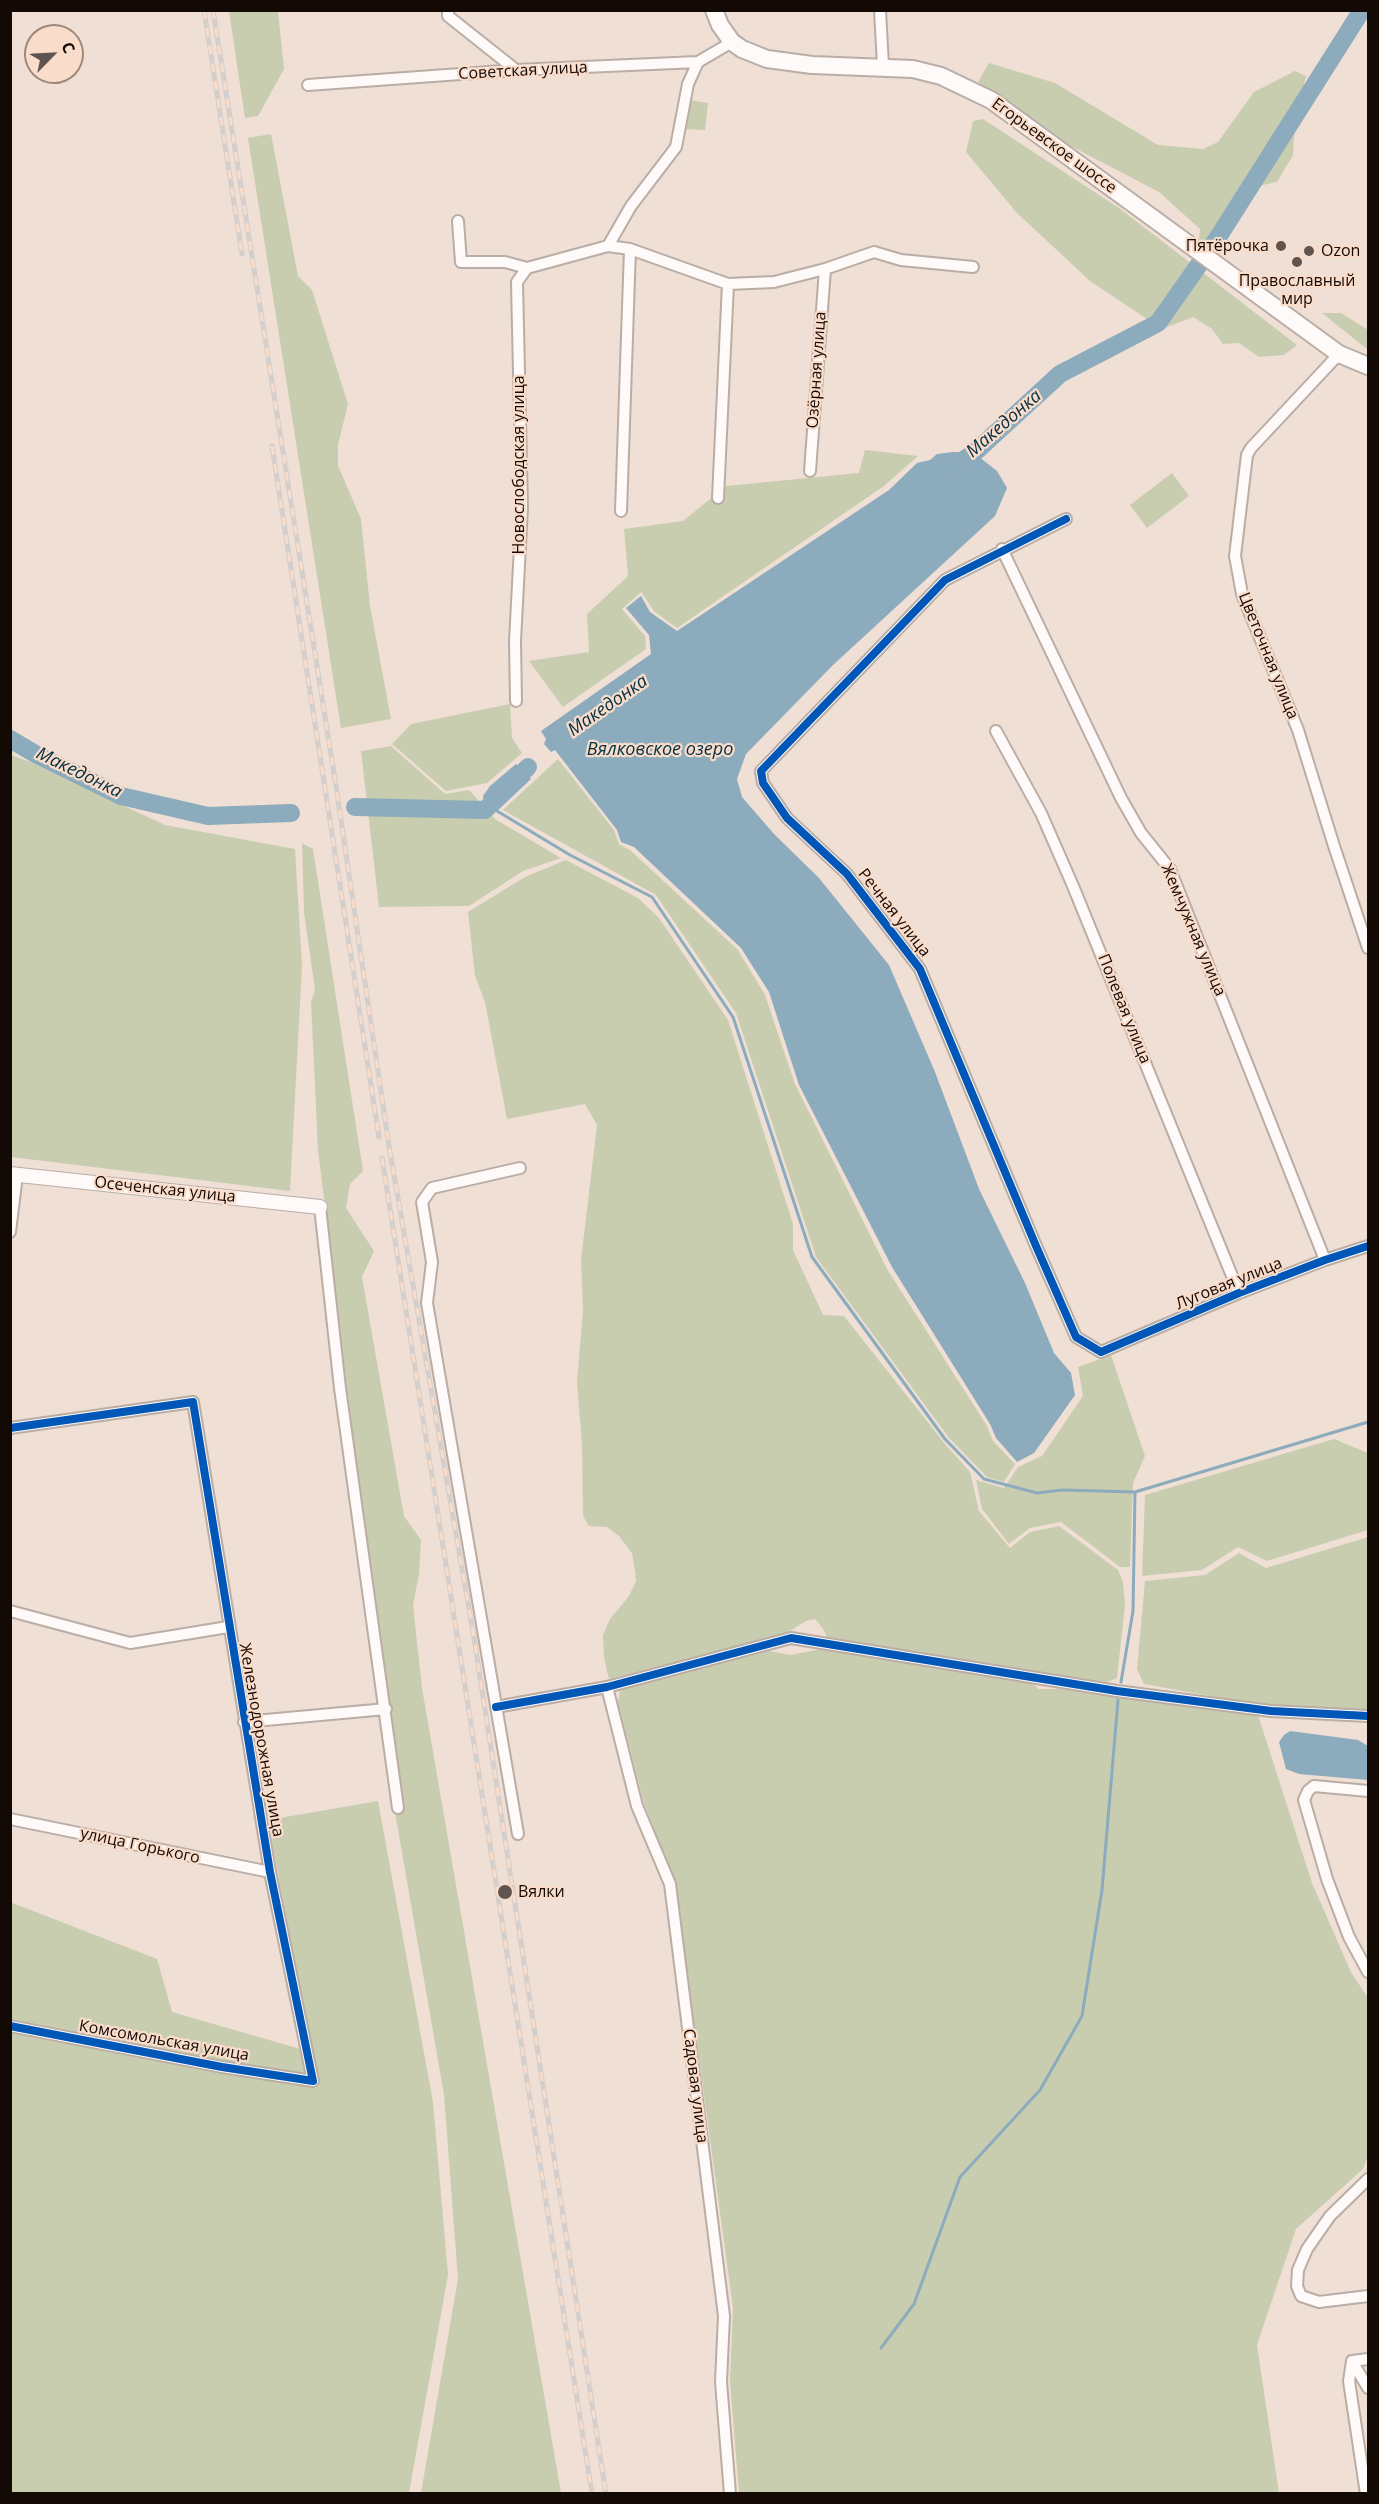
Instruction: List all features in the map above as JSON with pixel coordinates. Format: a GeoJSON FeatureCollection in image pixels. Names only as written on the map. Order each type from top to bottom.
{"type":"FeatureCollection","features":[{"type":"Feature","properties":{"kind":"main road"},"geometry":{"type":"LineString","coordinates":[[714,10],[720,25],[732,42]]}},
{"type":"Feature","properties":{"kind":"main road","name":"Егорьевское шоссе"},"geometry":{"type":"LineString","coordinates":[[732,42],[752,54],[781,63],[913,69],[941,76],[991,100],[1339,354],[1368,366]]}},
{"type":"Feature","properties":{"kind":"street"},"geometry":{"type":"LineString","coordinates":[[448,10],[448,16],[516,70]]}},
{"type":"Feature","properties":{"kind":"street"},"geometry":{"type":"LineString","coordinates":[[880,10],[884,66]]}},
{"type":"Feature","properties":{"kind":"street","name":"Советская улица"},"geometry":{"type":"LineString","coordinates":[[308,85],[516,70],[698,62],[732,42]]}},
{"type":"Feature","properties":{"kind":"street"},"geometry":{"type":"LineString","coordinates":[[608,246],[631,206],[676,147],[688,84],[698,62]]}},
{"type":"Feature","properties":{"kind":"street"},"geometry":{"type":"LineString","coordinates":[[458,221],[461,262],[506,262],[527,268],[608,246],[630,249],[728,284],[774,282],[825,269],[874,252],[901,260],[973,267]]}},
{"type":"Feature","properties":{"kind":"street"},"geometry":{"type":"LineString","coordinates":[[621,512],[630,249]]}},
{"type":"Feature","properties":{"kind":"street","name":"Новослободская улица"},"geometry":{"type":"LineString","coordinates":[[516,701],[515,641],[522,508],[517,282],[527,268]]}},
{"type":"Feature","properties":{"kind":"street","name":"Озёрная улица"},"geometry":{"type":"LineString","coordinates":[[810,471],[825,269]]}},
{"type":"Feature","properties":{"kind":"street"},"geometry":{"type":"LineString","coordinates":[[718,498],[728,284]]}},
{"type":"Feature","properties":{"kind":"street","name":"Цветочная улица"},"geometry":{"type":"LineString","coordinates":[[1339,354],[1247,455],[1235,556],[1242,594],[1301,738],[1368,948]]}},
{"type":"Feature","properties":{"kind":"street","name":"Речная улица"},"geometry":{"type":"LineString","coordinates":[[1066,519],[945,579],[761,771],[763,783],[787,818],[847,874],[920,969],[1076,1337],[1101,1352]]}},
{"type":"Feature","properties":{"kind":"street","name":"Жемчужная улица"},"geometry":{"type":"LineString","coordinates":[[1002,549],[1121,798],[1142,833],[1170,869],[1325,1260]]}},
{"type":"Feature","properties":{"kind":"street","name":"Полевая улица"},"geometry":{"type":"LineString","coordinates":[[996,731],[1041,813],[1073,886],[1239,1293]]}},
{"type":"Feature","properties":{"kind":"street"},"geometry":{"type":"LineString","coordinates":[[518,1834],[427,1303],[432,1262],[422,1202],[432,1188],[520,1168]]}},
{"type":"Feature","properties":{"kind":"street"},"geometry":{"type":"LineString","coordinates":[[10,1232],[14,1174]]}},
{"type":"Feature","properties":{"kind":"street","name":"Осеченская улица"},"geometry":{"type":"LineString","coordinates":[[14,1174],[320,1207]]}},
{"type":"Feature","properties":{"kind":"street"},"geometry":{"type":"LineString","coordinates":[[320,1207],[340,1388],[398,1808]]}},
{"type":"Feature","properties":{"kind":"street","name":"Луговая улица"},"geometry":{"type":"LineString","coordinates":[[1101,1352],[1239,1293],[1368,1246]]}},
{"type":"Feature","properties":{"kind":"street","name":"Железнодорожная улица"},"geometry":{"type":"LineString","coordinates":[[10,1428],[193,1402],[270,1872],[313,2080]]}},
{"type":"Feature","properties":{"kind":"street"},"geometry":{"type":"LineString","coordinates":[[10,1611],[130,1643],[228,1626]]}},
{"type":"Feature","properties":{"kind":"street"},"geometry":{"type":"LineString","coordinates":[[496,1707],[607,1687],[791,1638],[1129,1693],[1271,1711],[1368,1716]]}},
{"type":"Feature","properties":{"kind":"street","name":"Садовая улица"},"geometry":{"type":"LineString","coordinates":[[607,1687],[637,1806],[670,1884],[724,2316],[721,2382],[730,2493]]}},
{"type":"Feature","properties":{"kind":"street"},"geometry":{"type":"LineString","coordinates":[[244,1722],[386,1709]]}},
{"type":"Feature","properties":{"kind":"street"},"geometry":{"type":"LineString","coordinates":[[1368,1791],[1314,1786],[1308,1791],[1304,1800],[1327,1879],[1349,1937],[1368,1972]]}},
{"type":"Feature","properties":{"kind":"street","name":"улица Горького"},"geometry":{"type":"LineString","coordinates":[[10,1819],[270,1872]]}},
{"type":"Feature","properties":{"kind":"street","name":"Комсомольская улица"},"geometry":{"type":"LineString","coordinates":[[10,2026],[222,2067],[313,2080]]}},
{"type":"Feature","properties":{"kind":"street"},"geometry":{"type":"LineString","coordinates":[[1368,2179],[1330,2216],[1307,2249],[1298,2270],[1297,2286],[1301,2296],[1319,2302],[1368,2296]]}},
{"type":"Feature","properties":{"kind":"street"},"geometry":{"type":"LineString","coordinates":[[1352,2361],[1368,2359]]}},
{"type":"Feature","properties":{"kind":"street"},"geometry":{"type":"LineString","coordinates":[[1352,2361],[1368,2388]]}},
{"type":"Feature","properties":{"kind":"street"},"geometry":{"type":"LineString","coordinates":[[1352,2361],[1349,2381],[1366,2493]]}},
{"type":"Feature","properties":{"kind":"green space"},"geometry":{"type":"Polygon","coordinates":[[[229,11],[278,11],[284,69],[258,116],[245,118],[229,11]]]}},
{"type":"Feature","properties":{"kind":"green space"},"geometry":{"type":"Polygon","coordinates":[[[989,63],[1055,83],[1158,145],[1203,149],[1218,142],[1254,92],[1295,71],[1306,76],[1295,122],[1293,155],[1277,182],[1239,190],[1206,243],[1199,239],[1200,229],[1159,192],[1065,143],[978,82],[989,63]]]}},
{"type":"Feature","properties":{"kind":"green space"},"geometry":{"type":"Polygon","coordinates":[[[689,100],[708,103],[705,130],[685,129],[689,100]]]}},
{"type":"Feature","properties":{"kind":"green space"},"geometry":{"type":"Polygon","coordinates":[[[983,119],[1119,208],[1297,345],[1284,355],[1259,357],[1239,343],[1223,344],[1212,329],[1193,317],[1162,329],[1090,281],[1017,213],[966,152],[973,121],[983,119]]]}},
{"type":"Feature","properties":{"kind":"green space"},"geometry":{"type":"Polygon","coordinates":[[[271,134],[298,276],[312,290],[348,404],[338,445],[338,466],[361,519],[370,606],[391,719],[341,728],[248,138],[271,134]]]}},
{"type":"Feature","properties":{"kind":"green space"},"geometry":{"type":"Polygon","coordinates":[[[1322,313],[1341,313],[1368,330],[1368,350],[1322,313]]]}},
{"type":"Feature","properties":{"kind":"green space"},"geometry":{"type":"Polygon","coordinates":[[[865,450],[918,456],[884,486],[677,628],[654,611],[641,592],[622,609],[645,636],[646,649],[563,707],[529,661],[589,652],[587,614],[628,576],[624,529],[683,521],[726,486],[859,473],[865,450]]]}},
{"type":"Feature","properties":{"kind":"green space"},"geometry":{"type":"Polygon","coordinates":[[[1172,473],[1189,496],[1147,528],[1130,505],[1172,473]]]}},
{"type":"Feature","properties":{"kind":"green space"},"geometry":{"type":"Polygon","coordinates":[[[510,704],[512,738],[522,753],[487,783],[446,791],[392,744],[411,724],[510,704]]]}},
{"type":"Feature","properties":{"kind":"green space"},"geometry":{"type":"Polygon","coordinates":[[[391,746],[445,794],[469,790],[495,819],[561,858],[523,871],[469,906],[379,907],[361,751],[391,746]]]}},
{"type":"Feature","properties":{"kind":"green space"},"geometry":{"type":"Polygon","coordinates":[[[11,755],[165,825],[295,849],[302,966],[290,1191],[11,1157],[11,755]]]}},
{"type":"Feature","properties":{"kind":"green space"},"geometry":{"type":"Polygon","coordinates":[[[558,759],[614,830],[619,844],[630,850],[738,950],[765,995],[795,1084],[887,1269],[987,1426],[993,1441],[1015,1464],[1004,1482],[987,1477],[949,1438],[816,1257],[736,1013],[656,895],[503,810],[558,759]]]}},
{"type":"Feature","properties":{"kind":"green space"},"geometry":{"type":"Polygon","coordinates":[[[302,843],[313,849],[363,1171],[350,1184],[346,1208],[374,1251],[362,1277],[404,1516],[421,1540],[419,1574],[413,1605],[422,1688],[561,2493],[421,2493],[458,2279],[444,2095],[377,1708],[354,1444],[318,1150],[311,1002],[315,990],[304,912],[302,843]]]}},
{"type":"Feature","properties":{"kind":"green space"},"geometry":{"type":"Polygon","coordinates":[[[566,860],[638,898],[659,918],[728,1020],[793,1224],[793,1250],[823,1315],[844,1316],[945,1444],[970,1472],[979,1511],[1010,1548],[1030,1532],[1059,1526],[1118,1570],[1123,1582],[1125,1605],[1117,1678],[1102,1684],[828,1639],[815,1619],[806,1621],[785,1634],[609,1679],[604,1658],[603,1635],[610,1619],[629,1596],[636,1581],[632,1553],[619,1536],[607,1527],[589,1526],[583,1516],[582,1445],[577,1382],[583,1310],[581,1260],[597,1125],[585,1104],[507,1119],[485,1002],[475,976],[468,912],[525,877],[566,860]]]}},
{"type":"Feature","properties":{"kind":"green space"},"geometry":{"type":"Polygon","coordinates":[[[1111,1355],[1145,1456],[1133,1483],[1130,1567],[1120,1567],[1061,1522],[1030,1528],[1009,1544],[982,1509],[976,1480],[1004,1488],[1018,1467],[1042,1456],[1083,1396],[1078,1367],[1111,1355]]]}},
{"type":"Feature","properties":{"kind":"green space"},"geometry":{"type":"Polygon","coordinates":[[[1334,1439],[1368,1453],[1368,1530],[1267,1561],[1238,1547],[1202,1570],[1142,1576],[1145,1495],[1334,1439]]]}},
{"type":"Feature","properties":{"kind":"green space"},"geometry":{"type":"Polygon","coordinates":[[[1368,1537],[1368,1711],[1248,1703],[1144,1684],[1137,1669],[1145,1581],[1205,1575],[1239,1553],[1266,1568],[1368,1537]]]}},
{"type":"Feature","properties":{"kind":"green space"},"geometry":{"type":"Polygon","coordinates":[[[821,1649],[1028,1680],[1039,1689],[1060,1689],[1258,1715],[1312,1883],[1351,1972],[1368,1998],[1368,2156],[1363,2169],[1296,2229],[1257,2345],[1279,2493],[739,2493],[730,2381],[733,2308],[675,1882],[644,1803],[618,1703],[620,1689],[769,1651],[791,1655],[821,1649]]]}},
{"type":"Feature","properties":{"kind":"green space"},"geometry":{"type":"Polygon","coordinates":[[[378,1801],[433,2102],[448,2275],[409,2493],[11,2493],[10,1902],[157,1959],[172,2012],[311,2052],[268,1820],[378,1801]]]}},
{"type":"Feature","properties":{"kind":"water","name":"Вялковское озеро"},"geometry":{"type":"Polygon","coordinates":[[[974,453],[997,471],[1007,488],[995,516],[833,665],[746,754],[737,779],[742,797],[774,834],[819,878],[889,965],[935,1072],[979,1189],[1025,1283],[1054,1353],[1071,1373],[1075,1395],[1034,1453],[1017,1462],[996,1438],[990,1424],[892,1267],[799,1085],[769,992],[741,948],[634,847],[621,842],[617,830],[555,750],[551,752],[544,744],[546,739],[541,731],[651,654],[649,635],[626,608],[641,596],[650,612],[677,631],[889,490],[917,463],[930,460],[937,454],[974,453]]]}},
{"type":"Feature","properties":{"kind":"water"},"geometry":{"type":"Polygon","coordinates":[[[524,763],[532,770],[527,775],[531,779],[497,811],[485,810],[483,796],[490,786],[516,764],[520,767],[524,763]]]}},
{"type":"Feature","properties":{"kind":"water"},"geometry":{"type":"Polygon","coordinates":[[[1290,1731],[1358,1740],[1368,1746],[1368,1780],[1299,1774],[1286,1769],[1279,1742],[1290,1731]]]}},
{"type":"Feature","properties":{"kind":"waterway","name":"Македонка"},"geometry":{"type":"LineString","coordinates":[[953,467],[974,453],[1060,374],[1158,323],[1217,239],[1362,10]]}},
{"type":"Feature","properties":{"kind":"waterway","name":"Македонка"},"geometry":{"type":"LineString","coordinates":[[10,739],[37,755],[121,796],[208,816],[291,813]]}},
{"type":"Feature","properties":{"kind":"waterway","name":"Македонка"},"geometry":{"type":"LineString","coordinates":[[355,807],[485,810],[528,767]]}},
{"type":"Feature","properties":{"kind":"waterway"},"geometry":{"type":"LineString","coordinates":[[497,811],[570,855],[652,897],[733,1017],[812,1257],[945,1439],[984,1479],[1037,1493],[1062,1490],[1135,1492],[1368,1422]]}},
{"type":"Feature","properties":{"kind":"waterway"},"geometry":{"type":"LineString","coordinates":[[1121,1682],[1133,1611],[1135,1492]]}},
{"type":"Feature","properties":{"kind":"waterway"},"geometry":{"type":"LineString","coordinates":[[881,2348],[914,2304],[960,2177],[1040,2090],[1082,2016],[1102,1890],[1118,1700]]}},
{"type":"Feature","properties":{"kind":"railway"},"geometry":{"type":"LineString","coordinates":[[204,10],[242,254]]}},
{"type":"Feature","properties":{"kind":"railway"},"geometry":{"type":"LineString","coordinates":[[213,10],[336,786],[389,1146],[474,1638],[606,2494]]}},
{"type":"Feature","properties":{"kind":"railway"},"geometry":{"type":"LineString","coordinates":[[272,446],[379,1137]]}},
{"type":"Feature","properties":{"kind":"railway"},"geometry":{"type":"LineString","coordinates":[[382,1158],[592,2494]]}},
{"type":"Feature","properties":{"kind":"cycle path"},"geometry":{"type":"LineString","coordinates":[[1066,519],[945,580],[761,771],[763,783],[787,818],[847,874],[920,969],[1076,1337],[1101,1352],[1239,1293],[1368,1246]]}},
{"type":"Feature","properties":{"kind":"cycle path"},"geometry":{"type":"LineString","coordinates":[[10,1428],[193,1402],[270,1872],[313,2081],[222,2067],[10,2026]]}},
{"type":"Feature","properties":{"kind":"cycle path"},"geometry":{"type":"LineString","coordinates":[[496,1707],[607,1687],[791,1638],[1117,1691],[1271,1711],[1368,1716]]}},
{"type":"Feature","properties":{"kind":"place","name":"Пятёрочка"},"geometry":{"type":"Point","coordinates":[1281,246]}},
{"type":"Feature","properties":{"kind":"place","name":"Ozon"},"geometry":{"type":"Point","coordinates":[1309,251]}},
{"type":"Feature","properties":{"kind":"place","name":"Православный мир"},"geometry":{"type":"Point","coordinates":[1297,262]}},
{"type":"Feature","properties":{"kind":"place","name":"Вялки"},"geometry":{"type":"Point","coordinates":[505,1892]}}]}
